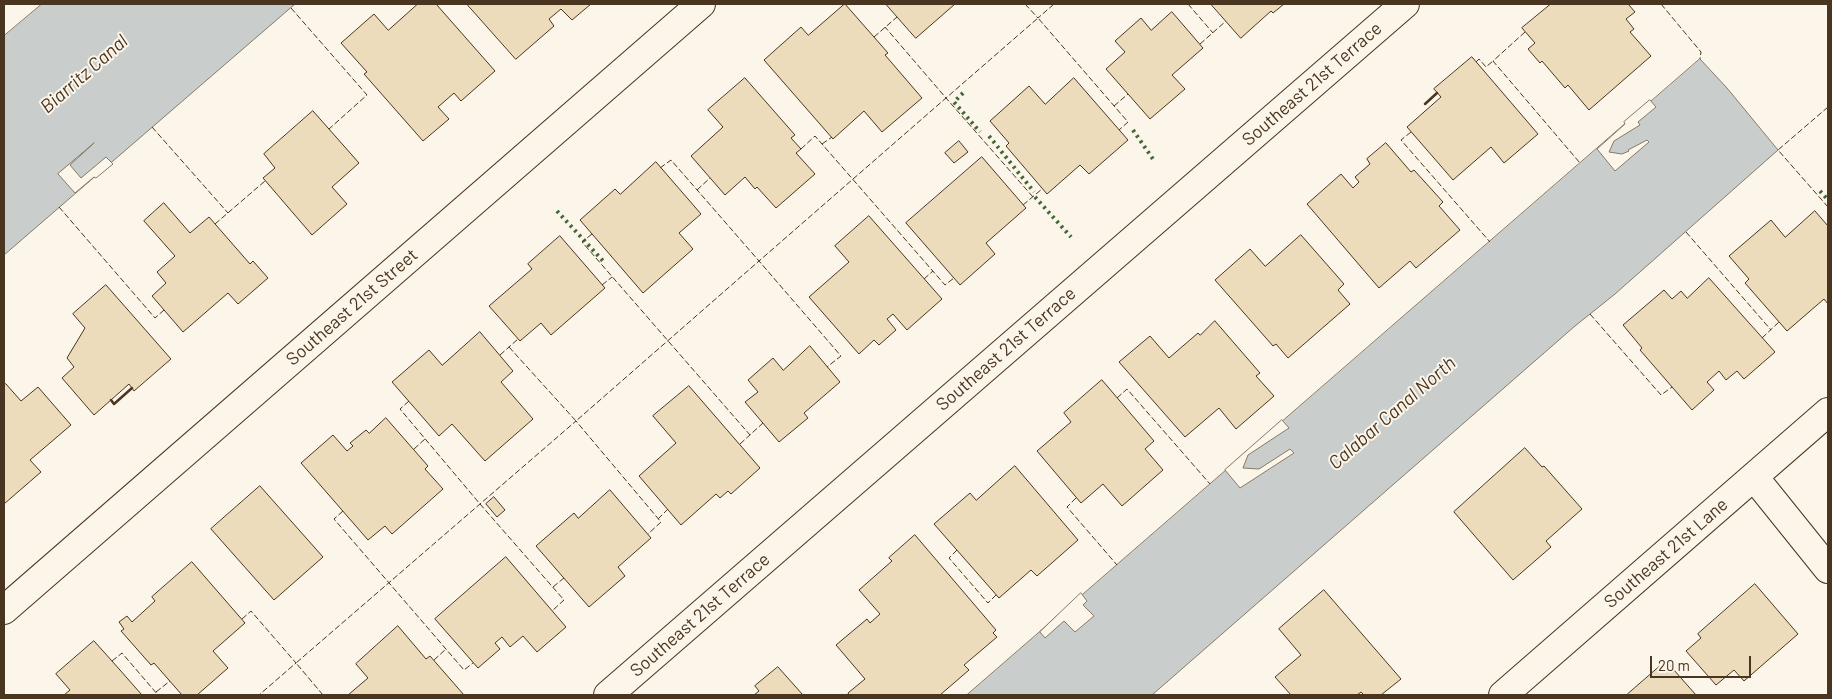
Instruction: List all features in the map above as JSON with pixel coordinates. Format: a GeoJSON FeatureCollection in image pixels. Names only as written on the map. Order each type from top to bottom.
{"type":"FeatureCollection","features":[{"type":"Feature","properties":{"kind":"street","name":"Southeast 21st Street"},"geometry":{"type":"LineString","coordinates":[[4,610],[701,4]]}},
{"type":"Feature","properties":{"kind":"street","name":"Southeast 21st Terrace"},"geometry":{"type":"LineString","coordinates":[[608,695],[1405,4]]}},
{"type":"Feature","properties":{"kind":"street","name":"Southeast 21st Lane"},"geometry":{"type":"LineString","coordinates":[[1503,695],[1828,412]]}},
{"type":"Feature","properties":{"kind":"street"},"geometry":{"type":"LineString","coordinates":[[1754,477],[1828,569]]}},
{"type":"Feature","properties":{"kind":"water","name":"Biarritz Canal"},"geometry":{"type":"Polygon","coordinates":[[[42,4],[295,4],[4,255],[4,36],[42,4]]]}},
{"type":"Feature","properties":{"kind":"water","name":"Calabar Canal North"},"geometry":{"type":"Polygon","coordinates":[[[1700,59],[1727,88],[1778,150],[1615,294],[1575,326],[1152,695],[967,695],[1700,59]]]}},
{"type":"Feature","properties":{"kind":"pier"},"geometry":{"type":"Polygon","coordinates":[[[1650,100],[1656,107],[1638,122],[1640,125],[1614,141],[1609,152],[1622,154],[1647,140],[1649,142],[1615,171],[1597,149],[1650,100]]]}},
{"type":"Feature","properties":{"kind":"pier"},"geometry":{"type":"Polygon","coordinates":[[[94,143],[70,165],[81,178],[106,157],[113,164],[75,193],[58,174],[94,143]]]}},
{"type":"Feature","properties":{"kind":"pier"},"geometry":{"type":"Polygon","coordinates":[[[1282,420],[1289,428],[1248,455],[1243,468],[1259,469],[1290,449],[1294,453],[1240,488],[1225,470],[1282,420]]]}},
{"type":"Feature","properties":{"kind":"pier"},"geometry":{"type":"Polygon","coordinates":[[[1081,593],[1087,601],[1083,605],[1094,616],[1075,632],[1064,621],[1045,638],[1040,632],[1081,593]]]}},
{"type":"Feature","properties":{"kind":"building"},"geometry":{"type":"Polygon","coordinates":[[[418,4],[436,4],[495,71],[461,101],[454,93],[438,107],[449,119],[423,141],[364,74],[367,72],[341,43],[374,14],[388,30],[418,4]]]}},
{"type":"Feature","properties":{"kind":"building"},"geometry":{"type":"Polygon","coordinates":[[[467,4],[591,4],[572,20],[561,9],[549,19],[554,26],[516,59],[467,4]]]}},
{"type":"Feature","properties":{"kind":"building"},"geometry":{"type":"Polygon","coordinates":[[[845,4],[888,53],[885,55],[922,98],[882,132],[864,111],[833,139],[764,60],[801,27],[808,35],[845,4]]]}},
{"type":"Feature","properties":{"kind":"building"},"geometry":{"type":"Polygon","coordinates":[[[886,4],[955,4],[916,38],[886,4]]]}},
{"type":"Feature","properties":{"kind":"building"},"geometry":{"type":"Polygon","coordinates":[[[1211,4],[1284,4],[1273,13],[1271,11],[1241,38],[1211,4]]]}},
{"type":"Feature","properties":{"kind":"building"},"geometry":{"type":"Polygon","coordinates":[[[1551,4],[1628,4],[1635,12],[1626,19],[1634,29],[1630,32],[1651,56],[1589,110],[1568,85],[1565,88],[1542,61],[1540,63],[1528,49],[1535,43],[1522,28],[1551,4]]]}},
{"type":"Feature","properties":{"kind":"building"},"geometry":{"type":"Polygon","coordinates":[[[1172,12],[1203,48],[1172,75],[1185,89],[1150,119],[1106,69],[1125,52],[1115,41],[1141,18],[1151,30],[1172,12]]]}},
{"type":"Feature","properties":{"kind":"building"},"geometry":{"type":"Polygon","coordinates":[[[1472,57],[1538,134],[1504,163],[1491,147],[1453,180],[1407,127],[1441,97],[1434,89],[1472,57]]]}},
{"type":"Feature","properties":{"kind":"building"},"geometry":{"type":"Polygon","coordinates":[[[745,78],[795,135],[791,138],[801,149],[796,153],[815,174],[776,208],[745,177],[725,195],[691,156],[723,127],[708,110],[745,78]]]}},
{"type":"Feature","properties":{"kind":"building"},"geometry":{"type":"Polygon","coordinates":[[[1074,78],[1128,140],[1089,174],[1080,165],[1047,194],[1006,146],[1009,143],[990,121],[1029,86],[1045,104],[1074,78]]]}},
{"type":"Feature","properties":{"kind":"building"},"geometry":{"type":"Polygon","coordinates":[[[313,111],[359,163],[332,187],[347,204],[312,235],[263,178],[275,168],[264,154],[313,111]]]}},
{"type":"Feature","properties":{"kind":"building"},"geometry":{"type":"Polygon","coordinates":[[[959,141],[968,152],[954,163],[945,153],[959,141]]]}},
{"type":"Feature","properties":{"kind":"building"},"geometry":{"type":"Polygon","coordinates":[[[1386,143],[1411,172],[1414,170],[1443,202],[1439,206],[1460,230],[1416,268],[1410,261],[1379,288],[1307,204],[1341,174],[1353,188],[1359,182],[1355,177],[1370,164],[1367,159],[1386,143]]]}},
{"type":"Feature","properties":{"kind":"building"},"geometry":{"type":"Polygon","coordinates":[[[982,157],[1026,208],[986,243],[995,254],[960,285],[906,223],[982,157]]]}},
{"type":"Feature","properties":{"kind":"building"},"geometry":{"type":"Polygon","coordinates":[[[656,162],[701,214],[679,233],[693,249],[643,293],[580,220],[615,189],[620,194],[656,162]]]}},
{"type":"Feature","properties":{"kind":"building"},"geometry":{"type":"Polygon","coordinates":[[[164,203],[190,233],[209,217],[250,264],[253,261],[268,278],[238,304],[228,293],[183,332],[152,296],[166,283],[157,272],[175,256],[144,221],[164,203]]]}},
{"type":"Feature","properties":{"kind":"building"},"geometry":{"type":"Polygon","coordinates":[[[1815,211],[1828,226],[1828,304],[1824,299],[1787,331],[1745,283],[1749,279],[1729,256],[1771,220],[1785,237],[1815,211]]]}},
{"type":"Feature","properties":{"kind":"building"},"geometry":{"type":"Polygon","coordinates":[[[869,216],[942,299],[907,330],[893,314],[887,319],[896,330],[879,345],[874,340],[859,354],[809,297],[849,262],[835,246],[869,216]]]}},
{"type":"Feature","properties":{"kind":"building"},"geometry":{"type":"Polygon","coordinates":[[[1301,235],[1344,284],[1338,290],[1350,304],[1288,358],[1276,344],[1273,346],[1215,280],[1250,249],[1265,266],[1301,235]]]}},
{"type":"Feature","properties":{"kind":"building"},"geometry":{"type":"Polygon","coordinates":[[[560,236],[605,288],[551,335],[541,323],[520,341],[489,306],[532,269],[528,264],[560,236]]]}},
{"type":"Feature","properties":{"kind":"building"},"geometry":{"type":"Polygon","coordinates":[[[1709,278],[1775,352],[1744,379],[1737,371],[1726,380],[1719,371],[1707,382],[1714,390],[1692,410],[1640,350],[1642,348],[1623,325],[1664,290],[1672,299],[1681,291],[1687,298],[1709,278]]]}},
{"type":"Feature","properties":{"kind":"building"},"geometry":{"type":"Polygon","coordinates":[[[106,285],[171,359],[134,391],[129,384],[94,415],[62,378],[74,367],[67,358],[85,328],[73,314],[106,285]]]}},
{"type":"Feature","properties":{"kind":"building"},"geometry":{"type":"Polygon","coordinates":[[[1215,321],[1260,373],[1256,376],[1274,396],[1236,429],[1219,408],[1185,437],[1119,362],[1150,336],[1169,358],[1198,333],[1200,335],[1215,321]]]}},
{"type":"Feature","properties":{"kind":"building"},"geometry":{"type":"Polygon","coordinates":[[[480,332],[513,371],[501,382],[533,419],[485,461],[452,424],[439,436],[392,382],[429,350],[442,365],[480,332]]]}},
{"type":"Feature","properties":{"kind":"building"},"geometry":{"type":"Polygon","coordinates":[[[810,346],[840,382],[804,413],[808,418],[779,442],[745,402],[758,392],[748,380],[773,358],[783,370],[810,346]]]}},
{"type":"Feature","properties":{"kind":"building"},"geometry":{"type":"Polygon","coordinates":[[[1102,380],[1154,441],[1145,449],[1163,470],[1122,506],[1103,484],[1081,503],[1037,451],[1071,422],[1064,413],[1102,380]]]}},
{"type":"Feature","properties":{"kind":"building"},"geometry":{"type":"Polygon","coordinates":[[[6,384],[21,401],[38,387],[71,425],[30,460],[41,472],[4,504],[4,385],[6,384]]]}},
{"type":"Feature","properties":{"kind":"building"},"geometry":{"type":"Polygon","coordinates":[[[689,386],[760,468],[731,494],[728,491],[720,498],[716,494],[681,525],[639,476],[676,443],[653,416],[689,386]]]}},
{"type":"Feature","properties":{"kind":"building"},"geometry":{"type":"Polygon","coordinates":[[[386,418],[428,466],[425,469],[443,489],[392,534],[385,526],[368,540],[301,463],[333,435],[347,451],[353,446],[350,443],[366,430],[369,433],[386,418]]]}},
{"type":"Feature","properties":{"kind":"building"},"geometry":{"type":"Polygon","coordinates":[[[1525,448],[1542,467],[1544,466],[1582,509],[1546,541],[1551,547],[1513,580],[1454,512],[1525,448]]]}},
{"type":"Feature","properties":{"kind":"building"},"geometry":{"type":"Polygon","coordinates":[[[1015,466],[1078,540],[1037,576],[1031,570],[999,598],[934,524],[970,493],[976,500],[1015,466]]]}},
{"type":"Feature","properties":{"kind":"building"},"geometry":{"type":"Polygon","coordinates":[[[260,486],[323,557],[274,600],[211,529],[260,486]]]}},
{"type":"Feature","properties":{"kind":"building"},"geometry":{"type":"Polygon","coordinates":[[[610,490],[651,538],[618,567],[625,576],[589,607],[536,546],[574,513],[578,518],[610,490]]]}},
{"type":"Feature","properties":{"kind":"building"},"geometry":{"type":"Polygon","coordinates":[[[494,497],[505,510],[497,517],[486,504],[494,497]]]}},
{"type":"Feature","properties":{"kind":"building"},"geometry":{"type":"Polygon","coordinates":[[[915,535],[996,630],[993,633],[997,637],[964,665],[969,670],[940,695],[849,695],[848,693],[865,679],[836,645],[867,619],[870,623],[880,614],[859,590],[892,561],[889,558],[915,535]]]}},
{"type":"Feature","properties":{"kind":"building"},"geometry":{"type":"Polygon","coordinates":[[[506,557],[566,627],[537,652],[523,636],[510,647],[502,637],[495,643],[500,649],[478,668],[435,619],[506,557]]]}},
{"type":"Feature","properties":{"kind":"building"},"geometry":{"type":"Polygon","coordinates":[[[192,562],[245,623],[213,651],[228,668],[197,695],[182,695],[154,663],[151,665],[121,631],[124,629],[119,622],[127,616],[132,622],[155,601],[152,597],[192,562]]]}},
{"type":"Feature","properties":{"kind":"building"},"geometry":{"type":"Polygon","coordinates":[[[1755,584],[1798,634],[1744,681],[1734,670],[1716,685],[1686,651],[1701,638],[1698,634],[1755,584]]]}},
{"type":"Feature","properties":{"kind":"building"},"geometry":{"type":"Polygon","coordinates":[[[1324,590],[1401,679],[1381,695],[1364,695],[1361,692],[1357,695],[1291,695],[1275,677],[1301,655],[1279,629],[1324,590]]]}},
{"type":"Feature","properties":{"kind":"building"},"geometry":{"type":"Polygon","coordinates":[[[398,626],[426,659],[430,656],[464,695],[348,695],[368,678],[356,664],[398,626]]]}},
{"type":"Feature","properties":{"kind":"building"},"geometry":{"type":"Polygon","coordinates":[[[94,641],[142,695],[64,695],[70,690],[56,674],[94,641]]]}},
{"type":"Feature","properties":{"kind":"building"},"geometry":{"type":"Polygon","coordinates":[[[1666,661],[1696,695],[1628,694],[1666,661]]]}},
{"type":"Feature","properties":{"kind":"building"},"geometry":{"type":"Polygon","coordinates":[[[778,667],[803,695],[754,695],[759,691],[755,686],[778,667]]]}},
{"type":"Feature","properties":{"kind":"hedge"},"geometry":{"type":"LineString","coordinates":[[963,93],[954,102],[980,132]]}},
{"type":"Feature","properties":{"kind":"hedge"},"geometry":{"type":"LineString","coordinates":[[1133,130],[1155,162]]}},
{"type":"Feature","properties":{"kind":"hedge"},"geometry":{"type":"LineString","coordinates":[[989,136],[1034,192]]}},
{"type":"Feature","properties":{"kind":"hedge"},"geometry":{"type":"LineString","coordinates":[[1820,191],[1828,200]]}},
{"type":"Feature","properties":{"kind":"hedge"},"geometry":{"type":"LineString","coordinates":[[1035,197],[1071,237]]}},
{"type":"Feature","properties":{"kind":"hedge"},"geometry":{"type":"LineString","coordinates":[[557,211],[604,262]]}},
{"type":"Feature","properties":{"kind":"fence"},"geometry":{"type":"LineString","coordinates":[[1025,4],[1038,18],[1054,4]]}},
{"type":"Feature","properties":{"kind":"fence"},"geometry":{"type":"LineString","coordinates":[[1188,4],[1213,33]]}},
{"type":"Feature","properties":{"kind":"fence"},"geometry":{"type":"LineString","coordinates":[[1661,4],[1701,52],[1700,59]]}},
{"type":"Feature","properties":{"kind":"fence"},"geometry":{"type":"LineString","coordinates":[[291,8],[367,95],[329,129]]}},
{"type":"Feature","properties":{"kind":"fence"},"geometry":{"type":"LineString","coordinates":[[874,37],[897,17]]}},
{"type":"Feature","properties":{"kind":"fence"},"geometry":{"type":"LineString","coordinates":[[1033,197],[946,98],[1038,18],[1128,122],[1119,130]]}},
{"type":"Feature","properties":{"kind":"fence"},"geometry":{"type":"LineString","coordinates":[[1200,44],[1226,21]]}},
{"type":"Feature","properties":{"kind":"fence"},"geometry":{"type":"LineString","coordinates":[[660,168],[671,160],[759,261],[946,98],[885,27]]}},
{"type":"Feature","properties":{"kind":"fence"},"geometry":{"type":"LineString","coordinates":[[1525,32],[1493,61],[1580,163]]}},
{"type":"Feature","properties":{"kind":"fence"},"geometry":{"type":"LineString","coordinates":[[1476,62],[1479,59],[1486,67],[1493,61]]}},
{"type":"Feature","properties":{"kind":"fence"},"geometry":{"type":"LineString","coordinates":[[1114,106],[1128,94]]}},
{"type":"Feature","properties":{"kind":"fence"},"geometry":{"type":"LineString","coordinates":[[1828,107],[1778,150],[1828,207]]}},
{"type":"Feature","properties":{"kind":"fence"},"geometry":{"type":"LineString","coordinates":[[152,127],[228,213]]}},
{"type":"Feature","properties":{"kind":"fence"},"geometry":{"type":"LineString","coordinates":[[1411,132],[1401,140],[1490,242]]}},
{"type":"Feature","properties":{"kind":"fence"},"geometry":{"type":"LineString","coordinates":[[801,149],[815,136],[945,285],[954,278]]}},
{"type":"Feature","properties":{"kind":"fence"},"geometry":{"type":"LineString","coordinates":[[822,144],[832,137]]}},
{"type":"Feature","properties":{"kind":"fence"},"geometry":{"type":"LineString","coordinates":[[697,190],[710,178]]}},
{"type":"Feature","properties":{"kind":"fence"},"geometry":{"type":"LineString","coordinates":[[215,224],[265,181]]}},
{"type":"Feature","properties":{"kind":"fence"},"geometry":{"type":"LineString","coordinates":[[1023,205],[1042,189]]}},
{"type":"Feature","properties":{"kind":"fence"},"geometry":{"type":"LineString","coordinates":[[59,207],[155,318],[164,310]]}},
{"type":"Feature","properties":{"kind":"fence"},"geometry":{"type":"LineString","coordinates":[[1686,232],[1771,330]]}},
{"type":"Feature","properties":{"kind":"fence"},"geometry":{"type":"LineString","coordinates":[[592,234],[582,242],[750,435]]}},
{"type":"Feature","properties":{"kind":"fence"},"geometry":{"type":"LineString","coordinates":[[509,347],[576,421],[759,261],[841,356],[827,367]]}},
{"type":"Feature","properties":{"kind":"fence"},"geometry":{"type":"LineString","coordinates":[[924,279],[933,271]]}},
{"type":"Feature","properties":{"kind":"fence"},"geometry":{"type":"LineString","coordinates":[[602,285],[612,277]]}},
{"type":"Feature","properties":{"kind":"fence"},"geometry":{"type":"LineString","coordinates":[[1590,314],[1661,395],[1672,387]]}},
{"type":"Feature","properties":{"kind":"fence"},"geometry":{"type":"LineString","coordinates":[[1762,338],[1779,322]]}},
{"type":"Feature","properties":{"kind":"fence"},"geometry":{"type":"LineString","coordinates":[[500,355],[518,339]]}},
{"type":"Feature","properties":{"kind":"fence"},"geometry":{"type":"LineString","coordinates":[[1117,398],[1127,389],[1210,484]]}},
{"type":"Feature","properties":{"kind":"fence"},"geometry":{"type":"LineString","coordinates":[[409,401],[400,409],[564,600],[552,611]]}},
{"type":"Feature","properties":{"kind":"fence"},"geometry":{"type":"LineString","coordinates":[[323,695],[296,663],[576,421],[661,522],[648,534]]}},
{"type":"Feature","properties":{"kind":"fence"},"geometry":{"type":"LineString","coordinates":[[740,444],[763,423]]}},
{"type":"Feature","properties":{"kind":"fence"},"geometry":{"type":"LineString","coordinates":[[414,449],[425,439]]}},
{"type":"Feature","properties":{"kind":"fence"},"geometry":{"type":"LineString","coordinates":[[1076,498],[1067,507],[1117,565]]}},
{"type":"Feature","properties":{"kind":"fence"},"geometry":{"type":"LineString","coordinates":[[658,519],[668,509]]}},
{"type":"Feature","properties":{"kind":"fence"},"geometry":{"type":"LineString","coordinates":[[343,511],[334,519],[464,670],[473,663]]}},
{"type":"Feature","properties":{"kind":"fence"},"geometry":{"type":"LineString","coordinates":[[957,550],[949,558],[988,603],[996,595]]}},
{"type":"Feature","properties":{"kind":"fence"},"geometry":{"type":"LineString","coordinates":[[553,587],[564,578]]}},
{"type":"Feature","properties":{"kind":"fence"},"geometry":{"type":"LineString","coordinates":[[242,619],[251,611],[296,663],[259,695]]}},
{"type":"Feature","properties":{"kind":"fence"},"geometry":{"type":"LineString","coordinates":[[434,660],[446,649]]}},
{"type":"Feature","properties":{"kind":"fence"},"geometry":{"type":"LineString","coordinates":[[112,661],[122,653],[158,695]]}},
{"type":"Feature","properties":{"kind":"fence"},"geometry":{"type":"LineString","coordinates":[[156,692],[170,681]]}},
{"type":"Feature","properties":{"kind":"wall"},"geometry":{"type":"LineString","coordinates":[[1425,104],[1437,93]]}},
{"type":"Feature","properties":{"kind":"wall"},"geometry":{"type":"LineString","coordinates":[[111,400],[114,404],[132,388]]}}]}
